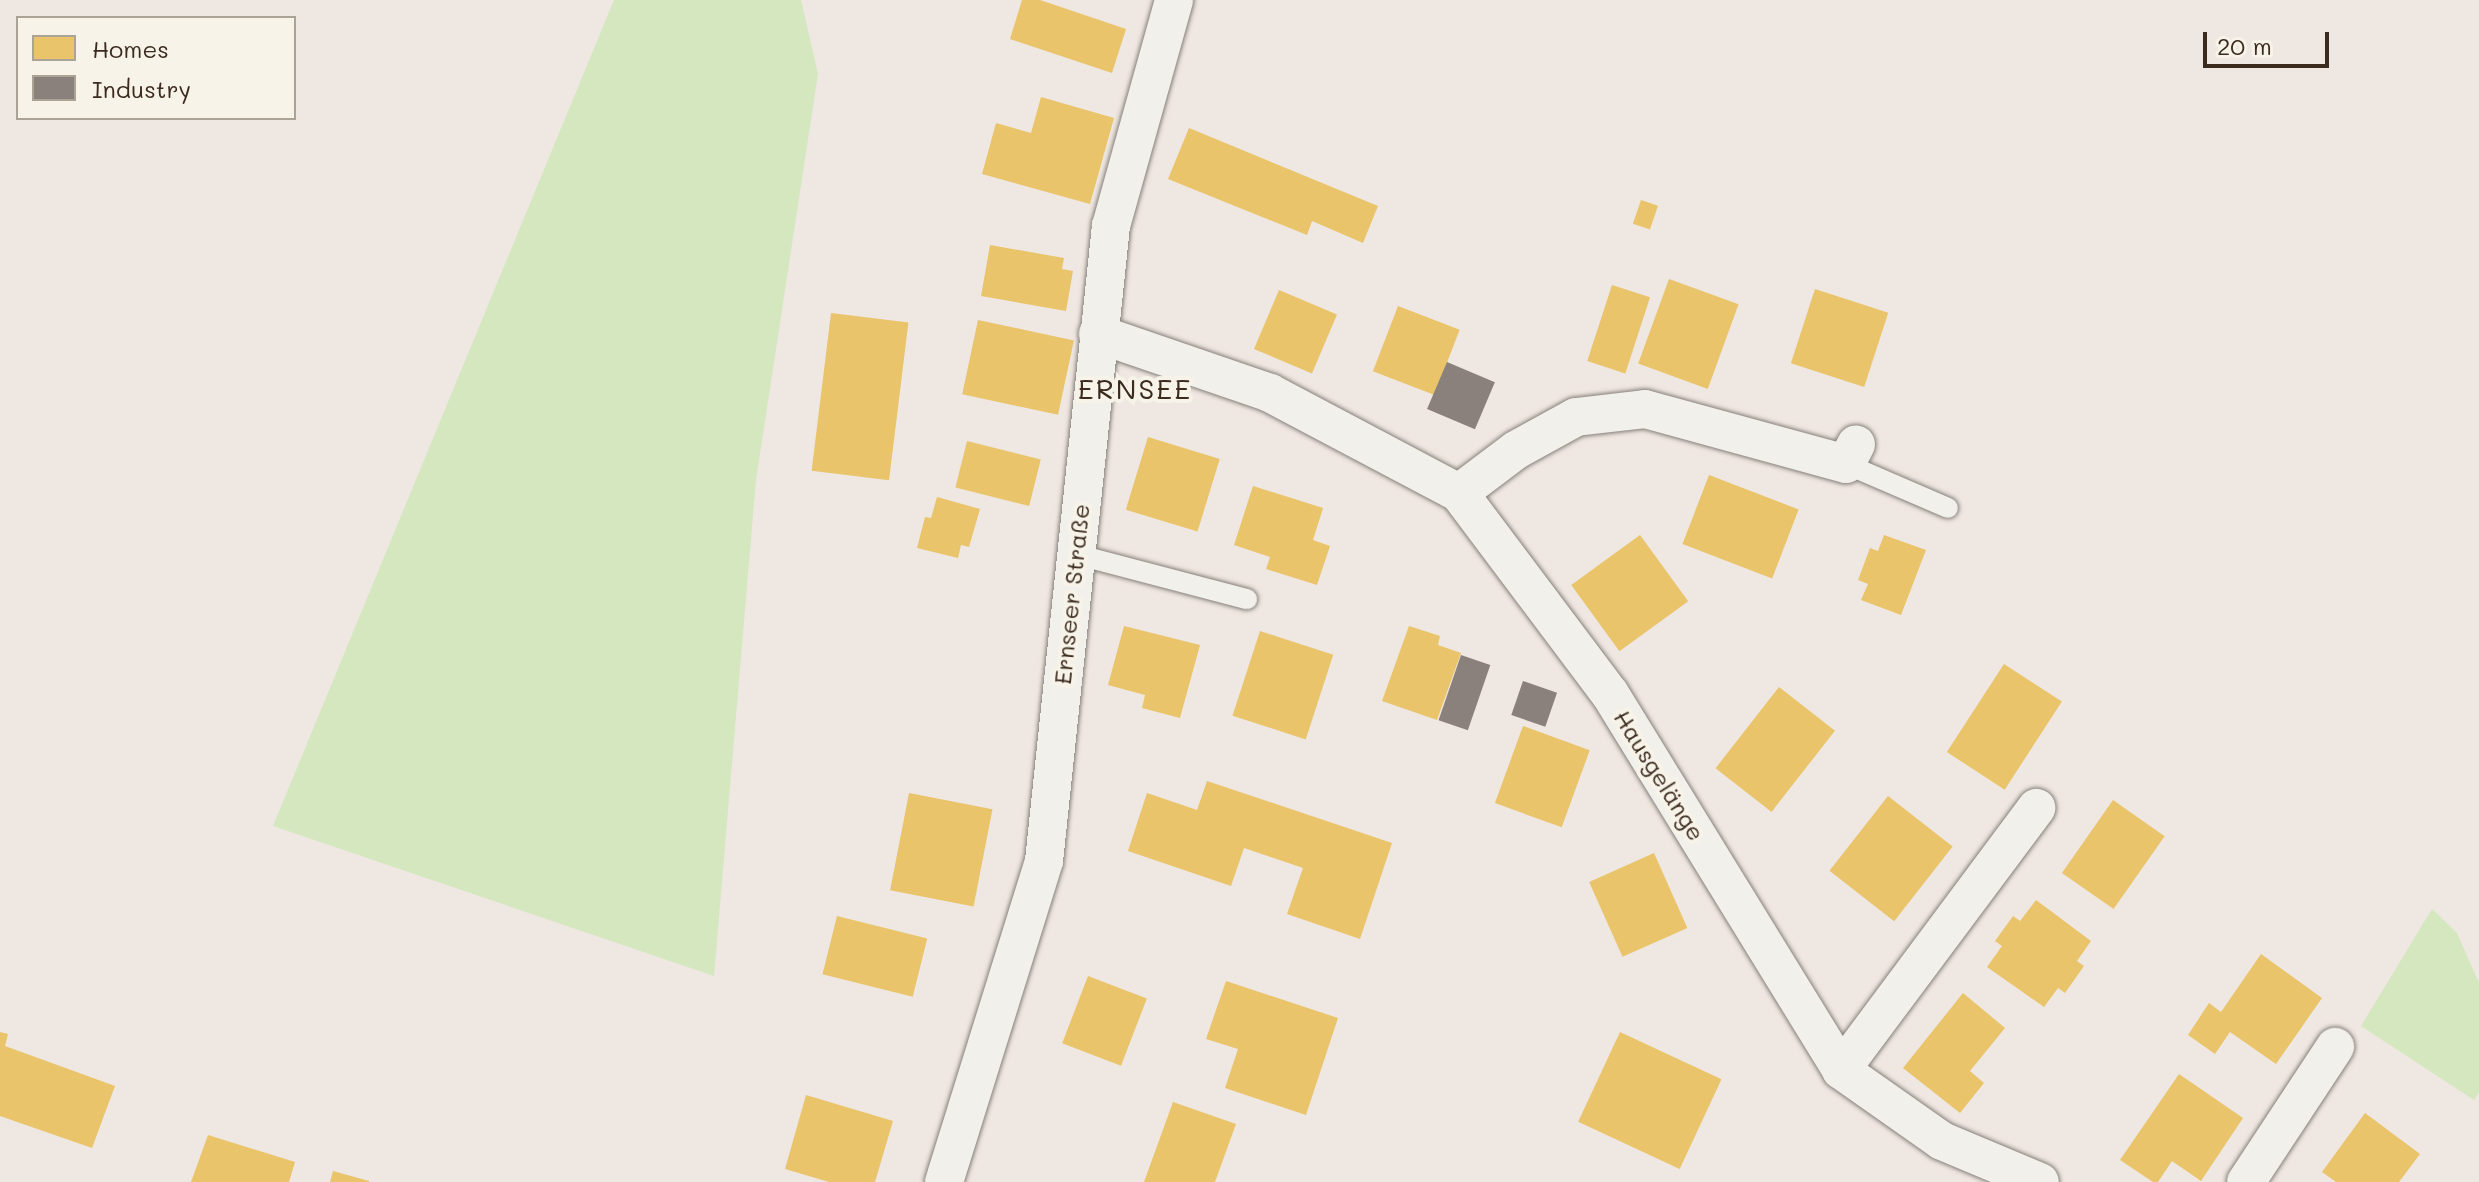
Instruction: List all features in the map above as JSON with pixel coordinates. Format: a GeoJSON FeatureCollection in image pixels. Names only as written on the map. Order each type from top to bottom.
{"type":"FeatureCollection","features":[{"type":"Feature","properties":{"kind":"street","name":"Ernseer Straße"},"geometry":{"type":"LineString","coordinates":[[944,1182],[1044,861],[1111,226],[1174,0]]}},
{"type":"Feature","properties":{"kind":"street","name":"Hausgelänge"},"geometry":{"type":"LineString","coordinates":[[1098,334],[1270,393],[1459,493],[1610,694],[1841,1070],[1942,1141],[2040,1182]]}},
{"type":"Feature","properties":{"kind":"street"},"geometry":{"type":"LineString","coordinates":[[1459,493],[1516,450],[1576,417],[1645,409],[1851,454]]}},
{"type":"Feature","properties":{"kind":"street"},"geometry":{"type":"LineString","coordinates":[[1841,1070],[2036,808]]}},
{"type":"Feature","properties":{"kind":"street"},"geometry":{"type":"LineString","coordinates":[[2246,1182],[2335,1047]]}},
{"type":"Feature","properties":{"kind":"lane"},"geometry":{"type":"LineString","coordinates":[[1851,454],[1948,508]]}},
{"type":"Feature","properties":{"kind":"lane"},"geometry":{"type":"LineString","coordinates":[[1075,554],[1247,599]]}},
{"type":"Feature","properties":{"kind":"green space"},"geometry":{"type":"Polygon","coordinates":[[[614,0],[801,0],[818,74],[756,480],[714,976],[273,826],[614,0]]]}},
{"type":"Feature","properties":{"kind":"green space"},"geometry":{"type":"Polygon","coordinates":[[[2432,909],[2457,933],[2479,983],[2479,1092],[2474,1100],[2361,1026],[2432,909]]]}},
{"type":"Feature","properties":{"kind":"building: Homes"},"geometry":{"type":"Polygon","coordinates":[[[1022,0],[1040,0],[1126,29],[1112,73],[1010,39],[1022,0]]]}},
{"type":"Feature","properties":{"kind":"building: Homes"},"geometry":{"type":"Polygon","coordinates":[[[1041,97],[1114,118],[1090,204],[982,174],[996,123],[1031,133],[1041,97]]]}},
{"type":"Feature","properties":{"kind":"building: Homes"},"geometry":{"type":"Polygon","coordinates":[[[1189,128],[1378,206],[1363,243],[1312,221],[1307,235],[1168,179],[1189,128]]]}},
{"type":"Feature","properties":{"kind":"building: Homes"},"geometry":{"type":"Polygon","coordinates":[[[1641,200],[1658,206],[1650,229],[1633,224],[1641,200]]]}},
{"type":"Feature","properties":{"kind":"building: Homes"},"geometry":{"type":"Polygon","coordinates":[[[990,245],[1064,258],[1062,269],[1073,271],[1066,311],[981,296],[990,245]]]}},
{"type":"Feature","properties":{"kind":"building: Homes"},"geometry":{"type":"Polygon","coordinates":[[[1669,279],[1739,304],[1708,389],[1638,364],[1669,279]]]}},
{"type":"Feature","properties":{"kind":"building: Homes"},"geometry":{"type":"Polygon","coordinates":[[[1612,285],[1650,297],[1625,373],[1587,361],[1612,285]]]}},
{"type":"Feature","properties":{"kind":"building: Homes"},"geometry":{"type":"Polygon","coordinates":[[[1815,289],[1888,313],[1864,387],[1791,363],[1815,289]]]}},
{"type":"Feature","properties":{"kind":"building: Homes"},"geometry":{"type":"Polygon","coordinates":[[[1279,290],[1337,315],[1312,374],[1254,349],[1279,290]]]}},
{"type":"Feature","properties":{"kind":"building: Homes"},"geometry":{"type":"Polygon","coordinates":[[[1398,306],[1460,330],[1435,395],[1373,371],[1398,306]]]}},
{"type":"Feature","properties":{"kind":"building: Homes"},"geometry":{"type":"Polygon","coordinates":[[[831,313],[908,323],[889,480],[812,471],[831,313]]]}},
{"type":"Feature","properties":{"kind":"building: Homes"},"geometry":{"type":"Polygon","coordinates":[[[978,320],[1074,340],[1058,415],[962,394],[978,320]]]}},
{"type":"Feature","properties":{"kind":"building: Homes"},"geometry":{"type":"Polygon","coordinates":[[[1148,437],[1220,459],[1198,532],[1126,510],[1148,437]]]}},
{"type":"Feature","properties":{"kind":"building: Homes"},"geometry":{"type":"Polygon","coordinates":[[[967,441],[1041,459],[1029,506],[955,488],[967,441]]]}},
{"type":"Feature","properties":{"kind":"building: Homes"},"geometry":{"type":"Polygon","coordinates":[[[1709,475],[1799,509],[1772,578],[1682,544],[1709,475]]]}},
{"type":"Feature","properties":{"kind":"building: Homes"},"geometry":{"type":"Polygon","coordinates":[[[1253,486],[1323,508],[1313,540],[1330,546],[1317,585],[1266,569],[1270,557],[1234,545],[1253,486]]]}},
{"type":"Feature","properties":{"kind":"building: Homes"},"geometry":{"type":"Polygon","coordinates":[[[937,497],[980,509],[969,547],[961,545],[958,558],[917,548],[925,517],[931,518],[937,497]]]}},
{"type":"Feature","properties":{"kind":"building: Homes"},"geometry":{"type":"Polygon","coordinates":[[[1640,535],[1688,601],[1619,651],[1571,585],[1640,535]]]}},
{"type":"Feature","properties":{"kind":"building: Homes"},"geometry":{"type":"Polygon","coordinates":[[[1884,535],[1926,550],[1901,615],[1861,600],[1868,584],[1858,580],[1870,548],[1878,551],[1884,535]]]}},
{"type":"Feature","properties":{"kind":"building: Homes"},"geometry":{"type":"Polygon","coordinates":[[[1124,626],[1200,645],[1180,718],[1142,708],[1145,695],[1108,685],[1124,626]]]}},
{"type":"Feature","properties":{"kind":"building: Homes"},"geometry":{"type":"Polygon","coordinates":[[[1409,626],[1440,636],[1438,645],[1461,653],[1437,720],[1382,701],[1409,626]]]}},
{"type":"Feature","properties":{"kind":"building: Homes"},"geometry":{"type":"Polygon","coordinates":[[[1260,631],[1333,655],[1306,739],[1232,716],[1260,631]]]}},
{"type":"Feature","properties":{"kind":"building: Homes"},"geometry":{"type":"Polygon","coordinates":[[[2004,664],[2062,702],[2005,790],[1947,752],[2004,664]]]}},
{"type":"Feature","properties":{"kind":"building: Homes"},"geometry":{"type":"Polygon","coordinates":[[[1779,687],[1835,731],[1772,812],[1716,768],[1779,687]]]}},
{"type":"Feature","properties":{"kind":"building: Homes"},"geometry":{"type":"Polygon","coordinates":[[[1523,726],[1590,750],[1562,827],[1495,803],[1523,726]]]}},
{"type":"Feature","properties":{"kind":"building: Homes"},"geometry":{"type":"Polygon","coordinates":[[[1207,781],[1392,843],[1360,939],[1287,914],[1303,868],[1244,848],[1231,886],[1128,851],[1147,793],[1197,810],[1207,781]]]}},
{"type":"Feature","properties":{"kind":"building: Homes"},"geometry":{"type":"Polygon","coordinates":[[[909,793],[992,809],[974,906],[890,890],[909,793]]]}},
{"type":"Feature","properties":{"kind":"building: Homes"},"geometry":{"type":"Polygon","coordinates":[[[1888,796],[1953,846],[1894,921],[1830,871],[1888,796]]]}},
{"type":"Feature","properties":{"kind":"building: Homes"},"geometry":{"type":"Polygon","coordinates":[[[2113,800],[2165,836],[2114,909],[2062,873],[2113,800]]]}},
{"type":"Feature","properties":{"kind":"building: Homes"},"geometry":{"type":"Polygon","coordinates":[[[1654,853],[1687,928],[1622,957],[1589,882],[1654,853]]]}},
{"type":"Feature","properties":{"kind":"building: Homes"},"geometry":{"type":"Polygon","coordinates":[[[2036,900],[2091,941],[2077,961],[2084,966],[2065,993],[2058,988],[2044,1007],[1987,967],[2002,946],[1995,941],[2013,916],[2020,921],[2036,900]]]}},
{"type":"Feature","properties":{"kind":"building: Homes"},"geometry":{"type":"Polygon","coordinates":[[[837,916],[927,938],[913,997],[822,974],[837,916]]]}},
{"type":"Feature","properties":{"kind":"building: Homes"},"geometry":{"type":"Polygon","coordinates":[[[2261,954],[2322,998],[2276,1064],[2230,1032],[2215,1054],[2188,1035],[2209,1003],[2221,1012],[2261,954]]]}},
{"type":"Feature","properties":{"kind":"building: Homes"},"geometry":{"type":"Polygon","coordinates":[[[1088,976],[1147,999],[1121,1066],[1062,1043],[1088,976]]]}},
{"type":"Feature","properties":{"kind":"building: Homes"},"geometry":{"type":"Polygon","coordinates":[[[1226,981],[1338,1018],[1306,1115],[1225,1088],[1238,1049],[1206,1039],[1226,981]]]}},
{"type":"Feature","properties":{"kind":"building: Homes"},"geometry":{"type":"Polygon","coordinates":[[[1963,993],[2005,1028],[1970,1071],[1984,1083],[1960,1113],[1903,1068],[1963,993]]]}},
{"type":"Feature","properties":{"kind":"building: Homes"},"geometry":{"type":"Polygon","coordinates":[[[0,1032],[8,1034],[5,1046],[115,1086],[92,1148],[0,1116],[0,1032]]]}},
{"type":"Feature","properties":{"kind":"building: Homes"},"geometry":{"type":"Polygon","coordinates":[[[1620,1032],[1722,1079],[1680,1169],[1578,1122],[1620,1032]]]}},
{"type":"Feature","properties":{"kind":"building: Homes"},"geometry":{"type":"Polygon","coordinates":[[[2179,1074],[2243,1118],[2201,1181],[2172,1161],[2158,1182],[2153,1182],[2120,1160],[2179,1074]]]}},
{"type":"Feature","properties":{"kind":"building: Homes"},"geometry":{"type":"Polygon","coordinates":[[[806,1095],[893,1121],[875,1182],[829,1182],[785,1169],[806,1095]]]}},
{"type":"Feature","properties":{"kind":"building: Homes"},"geometry":{"type":"Polygon","coordinates":[[[1173,1102],[1236,1124],[1215,1182],[1144,1182],[1173,1102]]]}},
{"type":"Feature","properties":{"kind":"building: Homes"},"geometry":{"type":"Polygon","coordinates":[[[2365,1113],[2420,1154],[2399,1182],[2336,1182],[2322,1172],[2365,1113]]]}},
{"type":"Feature","properties":{"kind":"building: Homes"},"geometry":{"type":"Polygon","coordinates":[[[208,1135],[295,1162],[289,1182],[191,1182],[208,1135]]]}},
{"type":"Feature","properties":{"kind":"building: Homes"},"geometry":{"type":"Polygon","coordinates":[[[333,1171],[369,1181],[369,1182],[330,1182],[333,1171]]]}},
{"type":"Feature","properties":{"kind":"building: Industry"},"geometry":{"type":"Polygon","coordinates":[[[1447,362],[1495,382],[1475,429],[1427,409],[1447,362]]]}},
{"type":"Feature","properties":{"kind":"building: Industry"},"geometry":{"type":"Polygon","coordinates":[[[1461,655],[1490,665],[1468,730],[1439,720],[1461,655]]]}},
{"type":"Feature","properties":{"kind":"building: Industry"},"geometry":{"type":"Polygon","coordinates":[[[1523,681],[1557,693],[1545,727],[1511,715],[1523,681]]]}},
{"type":"Feature","properties":{"kind":"district","name":"ERNSEE"},"geometry":{"type":"Point","coordinates":[1135,388]}}]}
